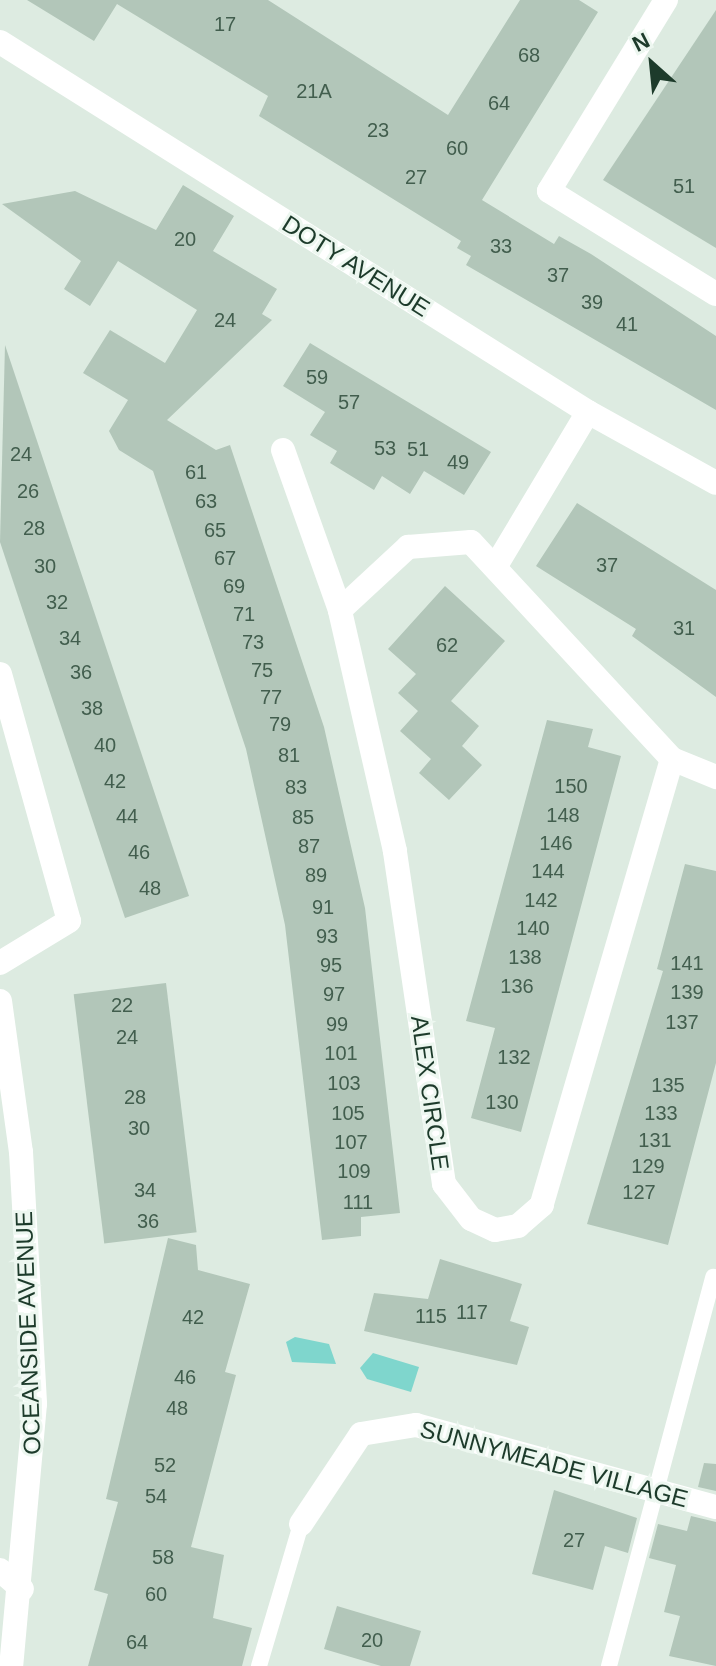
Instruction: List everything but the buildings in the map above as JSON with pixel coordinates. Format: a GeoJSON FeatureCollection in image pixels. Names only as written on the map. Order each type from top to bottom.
{"type":"FeatureCollection","features":[{"type":"Feature","properties":{"kind":"street"},"geometry":{"type":"LineString","coordinates":[[666,0],[549,191],[716,294]]}},
{"type":"Feature","properties":{"kind":"street","name":"DOTY AVENUE"},"geometry":{"type":"LineString","coordinates":[[0,42],[588,412],[716,483]]}},
{"type":"Feature","properties":{"kind":"street"},"geometry":{"type":"LineString","coordinates":[[497,564],[588,412]]}},
{"type":"Feature","properties":{"kind":"street","name":"ALEX CIRCLE"},"geometry":{"type":"LineString","coordinates":[[283,450],[340,610],[395,851],[444,1184],[471,1219],[495,1230],[518,1226],[542,1205],[672,759]]}},
{"type":"Feature","properties":{"kind":"street"},"geometry":{"type":"LineString","coordinates":[[340,610],[408,547],[471,542],[497,564],[672,759],[716,777]]}},
{"type":"Feature","properties":{"kind":"street"},"geometry":{"type":"LineString","coordinates":[[0,674],[69,921],[0,963]]}},
{"type":"Feature","properties":{"kind":"street","name":"OCEANSIDE AVENUE"},"geometry":{"type":"LineString","coordinates":[[0,1001],[21,1152],[35,1404],[22,1589],[11,1666]]}},
{"type":"Feature","properties":{"kind":"street","name":"SUNNYMEADE VILLAGE"},"geometry":{"type":"LineString","coordinates":[[301,1524],[361,1434],[416,1425],[716,1507]]}},
{"type":"Feature","properties":{"kind":"street"},"geometry":{"type":"LineString","coordinates":[[0,1570],[22,1589]]}},
{"type":"Feature","properties":{"kind":"lane"},"geometry":{"type":"LineString","coordinates":[[609,1666],[654,1488],[713,1277]]}},
{"type":"Feature","properties":{"kind":"lane","name":"SUNNYMEADE VILLAGE"},"geometry":{"type":"LineString","coordinates":[[259,1666],[301,1524]]}},
{"type":"Feature","properties":{"kind":"water"},"geometry":{"type":"Polygon","coordinates":[[[295,1337],[329,1344],[336,1364],[292,1362],[286,1342],[295,1337]]]}},
{"type":"Feature","properties":{"kind":"water"},"geometry":{"type":"Polygon","coordinates":[[[373,1353],[419,1367],[411,1392],[367,1379],[360,1368],[373,1353]]]}}]}
